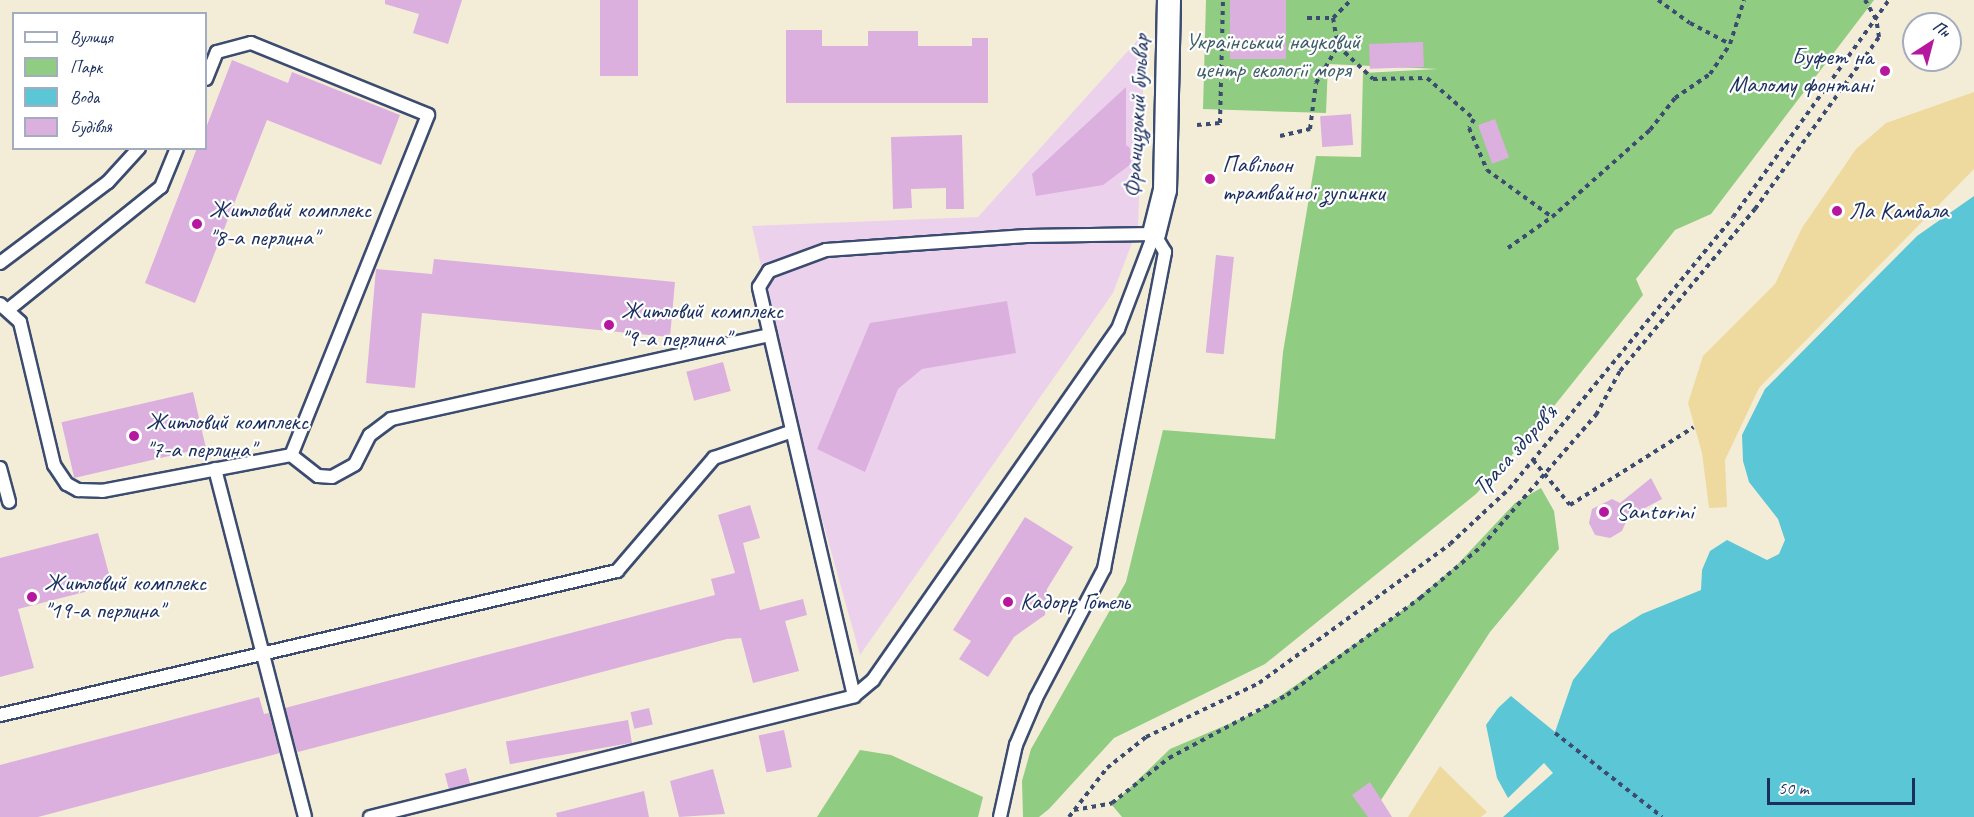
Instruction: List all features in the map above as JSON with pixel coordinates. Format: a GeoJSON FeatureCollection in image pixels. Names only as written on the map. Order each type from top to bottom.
{"type":"FeatureCollection","features":[{"type":"Feature","properties":{"kind":"street","name":"Французький бульвар"},"geometry":{"type":"LineString","coordinates":[[1154,234],[1165,190],[1169,0]]}},
{"type":"Feature","properties":{"kind":"lane"},"geometry":{"type":"LineString","coordinates":[[207,77],[217,52],[251,43],[428,115],[291,455]]}},
{"type":"Feature","properties":{"kind":"lane"},"geometry":{"type":"LineString","coordinates":[[0,263],[108,182],[137,150]]}},
{"type":"Feature","properties":{"kind":"lane"},"geometry":{"type":"LineString","coordinates":[[176,150],[161,188],[5,306],[20,322],[54,465],[67,484],[90,492],[291,455],[318,476],[332,477],[345,473],[355,464],[370,435],[391,419],[770,335]]}},
{"type":"Feature","properties":{"kind":"lane"},"geometry":{"type":"LineString","coordinates":[[854,696],[790,432],[759,287],[769,271],[826,250],[1027,236],[1154,234]]}},
{"type":"Feature","properties":{"kind":"lane"},"geometry":{"type":"LineString","coordinates":[[369,817],[854,696],[873,680],[1118,329],[1154,234]]}},
{"type":"Feature","properties":{"kind":"lane"},"geometry":{"type":"LineString","coordinates":[[1000,817],[1016,745],[1036,698],[1104,569],[1166,252],[1154,234]]}},
{"type":"Feature","properties":{"kind":"lane"},"geometry":{"type":"LineString","coordinates":[[0,716],[264,656],[617,571],[714,458],[790,432]]}},
{"type":"Feature","properties":{"kind":"lane"},"geometry":{"type":"LineString","coordinates":[[0,468],[9,502]]}},
{"type":"Feature","properties":{"kind":"lane"},"geometry":{"type":"LineString","coordinates":[[215,469],[305,817]]}},
{"type":"Feature","properties":{"kind":"path"},"geometry":{"type":"LineString","coordinates":[[1197,125],[1220,123],[1223,0]]}},
{"type":"Feature","properties":{"kind":"path"},"geometry":{"type":"LineString","coordinates":[[1307,18],[1333,18],[1351,0]]}},
{"type":"Feature","properties":{"kind":"path"},"geometry":{"type":"LineString","coordinates":[[1658,0],[1690,23],[1730,44]]}},
{"type":"Feature","properties":{"kind":"path"},"geometry":{"type":"LineString","coordinates":[[1508,248],[1552,217],[1650,130],[1675,98],[1710,74],[1730,44],[1744,0]]}},
{"type":"Feature","properties":{"kind":"path"},"geometry":{"type":"LineString","coordinates":[[1074,810],[1112,803],[1169,758],[1287,695],[1420,598],[1482,546],[1596,415],[1620,371],[1755,209],[1879,37],[1876,19],[1865,0]]}},
{"type":"Feature","properties":{"kind":"path","name":"Траса здоров’я"},"geometry":{"type":"LineString","coordinates":[[1069,817],[1107,768],[1146,737],[1259,683],[1389,591],[1450,544],[1533,460],[1733,217],[1889,0]]}},
{"type":"Feature","properties":{"kind":"path"},"geometry":{"type":"LineString","coordinates":[[1333,18],[1338,46],[1373,79],[1427,78],[1474,119],[1469,128],[1487,170],[1552,217]]}},
{"type":"Feature","properties":{"kind":"path"},"geometry":{"type":"LineString","coordinates":[[1280,136],[1310,129],[1316,83],[1338,46]]}},
{"type":"Feature","properties":{"kind":"path"},"geometry":{"type":"LineString","coordinates":[[1533,460],[1570,505],[1694,427]]}},
{"type":"Feature","properties":{"kind":"path"},"geometry":{"type":"LineString","coordinates":[[1555,733],[1662,817]]}},
{"type":"Feature","properties":{"kind":"shaded area"},"geometry":{"type":"Polygon","coordinates":[[[1145,32],[1138,227],[1113,293],[860,655],[802,447],[752,226],[978,217],[1145,32]]]}},
{"type":"Feature","properties":{"kind":"green space","name":"Український науковий центр екології моря"},"geometry":{"type":"Polygon","coordinates":[[[1206,0],[1874,0],[1711,214],[1675,230],[1636,279],[1643,295],[1534,431],[1476,494],[1265,664],[1114,738],[1049,809],[1039,817],[1023,817],[1022,781],[1031,749],[1126,582],[1163,430],[1275,439],[1283,352],[1316,156],[1361,157],[1363,73],[1438,69],[1328,64],[1326,113],[1203,109],[1206,0]]]}},
{"type":"Feature","properties":{"kind":"green space"},"geometry":{"type":"Polygon","coordinates":[[[1541,488],[1554,511],[1559,549],[1490,632],[1370,817],[1122,817],[1112,805],[1170,749],[1257,712],[1398,614],[1455,567],[1515,503],[1541,488]]]}},
{"type":"Feature","properties":{"kind":"green space"},"geometry":{"type":"Polygon","coordinates":[[[860,750],[891,755],[983,797],[978,817],[817,817],[860,750]]]}},
{"type":"Feature","properties":{"kind":"sand"},"geometry":{"type":"Polygon","coordinates":[[[1974,92],[1974,169],[1759,388],[1725,460],[1727,507],[1709,508],[1702,453],[1688,403],[1703,356],[1775,284],[1802,228],[1856,149],[1886,123],[1974,92]]]}},
{"type":"Feature","properties":{"kind":"sand"},"geometry":{"type":"Polygon","coordinates":[[[1440,766],[1487,812],[1481,817],[1408,817],[1440,766]]]}},
{"type":"Feature","properties":{"kind":"water"},"geometry":{"type":"Polygon","coordinates":[[[1974,196],[1974,817],[1503,817],[1553,773],[1544,763],[1508,798],[1497,778],[1486,725],[1498,708],[1511,696],[1555,732],[1573,680],[1610,634],[1642,614],[1701,590],[1702,570],[1710,551],[1727,540],[1767,560],[1779,554],[1785,540],[1778,519],[1749,482],[1743,461],[1742,435],[1765,389],[1917,236],[1974,196]]]}},
{"type":"Feature","properties":{"kind":"building"},"geometry":{"type":"Polygon","coordinates":[[[385,0],[462,0],[448,44],[413,33],[419,14],[385,4],[385,0]]]}},
{"type":"Feature","properties":{"kind":"building"},"geometry":{"type":"Polygon","coordinates":[[[600,0],[638,0],[638,76],[600,76],[600,0]]]}},
{"type":"Feature","properties":{"kind":"building"},"geometry":{"type":"Polygon","coordinates":[[[1230,0],[1286,0],[1286,59],[1230,59],[1230,0]]]}},
{"type":"Feature","properties":{"kind":"building"},"geometry":{"type":"Polygon","coordinates":[[[786,30],[822,30],[822,46],[868,46],[868,31],[918,31],[918,46],[972,46],[972,38],[988,38],[988,103],[786,103],[786,30]]]}},
{"type":"Feature","properties":{"kind":"building"},"geometry":{"type":"Polygon","coordinates":[[[1423,42],[1424,67],[1370,69],[1369,44],[1423,42]]]}},
{"type":"Feature","properties":{"kind":"building","name":"Житловий комплекс \"8-а перлина\""},"geometry":{"type":"Polygon","coordinates":[[[232,60],[288,83],[292,72],[400,115],[381,165],[267,120],[195,303],[145,283],[196,150],[207,150],[207,125],[232,60]]]}},
{"type":"Feature","properties":{"kind":"building"},"geometry":{"type":"Polygon","coordinates":[[[1126,87],[1126,145],[1130,148],[1131,164],[1103,185],[1036,196],[1032,174],[1126,87]]]}},
{"type":"Feature","properties":{"kind":"building"},"geometry":{"type":"Polygon","coordinates":[[[1351,114],[1353,145],[1322,147],[1320,116],[1351,114]]]}},
{"type":"Feature","properties":{"kind":"building"},"geometry":{"type":"Polygon","coordinates":[[[1495,119],[1509,158],[1492,164],[1478,125],[1495,119]]]}},
{"type":"Feature","properties":{"kind":"building"},"geometry":{"type":"Polygon","coordinates":[[[962,135],[964,209],[946,209],[946,188],[911,189],[912,208],[893,209],[891,137],[962,135]]]}},
{"type":"Feature","properties":{"kind":"building"},"geometry":{"type":"Polygon","coordinates":[[[1216,255],[1234,257],[1224,354],[1206,352],[1216,255]]]}},
{"type":"Feature","properties":{"kind":"building","name":"Житловий комплекс \"9-а перлина\""},"geometry":{"type":"Polygon","coordinates":[[[434,259],[675,282],[670,337],[422,313],[415,388],[366,383],[376,269],[432,274],[434,259]]]}},
{"type":"Feature","properties":{"kind":"building"},"geometry":{"type":"Polygon","coordinates":[[[1007,301],[1016,353],[922,369],[898,389],[865,472],[817,449],[870,323],[1007,301]]]}},
{"type":"Feature","properties":{"kind":"building"},"geometry":{"type":"Polygon","coordinates":[[[723,362],[731,391],[694,401],[686,372],[723,362]]]}},
{"type":"Feature","properties":{"kind":"building","name":"Житловий комплекс \"7-а перлина\""},"geometry":{"type":"Polygon","coordinates":[[[193,392],[206,448],[74,478],[61,422],[193,392]]]}},
{"type":"Feature","properties":{"kind":"building"},"geometry":{"type":"Polygon","coordinates":[[[1651,478],[1662,499],[1628,517],[1622,531],[1610,538],[1595,535],[1589,523],[1592,509],[1612,499],[1620,503],[1651,478]]]}},
{"type":"Feature","properties":{"kind":"building"},"geometry":{"type":"Polygon","coordinates":[[[750,505],[760,538],[743,543],[760,610],[803,599],[807,615],[785,621],[799,671],[753,683],[741,638],[727,639],[298,752],[296,749],[285,708],[715,595],[711,579],[735,573],[718,515],[750,505]]]}},
{"type":"Feature","properties":{"kind":"building","name":"Кадорр Готель"},"geometry":{"type":"Polygon","coordinates":[[[1025,517],[1073,547],[1047,589],[1045,615],[1014,637],[988,677],[959,659],[971,641],[953,630],[1025,517]]]}},
{"type":"Feature","properties":{"kind":"building","name":"Житловий комплекс \"19-а перлина\""},"geometry":{"type":"Polygon","coordinates":[[[98,533],[112,585],[18,609],[34,668],[0,677],[0,558],[98,533]]]}},
{"type":"Feature","properties":{"kind":"building"},"geometry":{"type":"Polygon","coordinates":[[[259,697],[264,714],[269,713],[280,753],[38,817],[0,817],[0,765],[259,697]]]}},
{"type":"Feature","properties":{"kind":"building"},"geometry":{"type":"Polygon","coordinates":[[[649,708],[653,725],[634,729],[630,712],[649,708]]]}},
{"type":"Feature","properties":{"kind":"building"},"geometry":{"type":"Polygon","coordinates":[[[628,720],[632,743],[510,764],[506,742],[628,720]]]}},
{"type":"Feature","properties":{"kind":"building"},"geometry":{"type":"Polygon","coordinates":[[[784,730],[792,767],[766,773],[759,735],[784,730]]]}},
{"type":"Feature","properties":{"kind":"building"},"geometry":{"type":"Polygon","coordinates":[[[466,768],[470,783],[449,789],[445,774],[466,768]]]}},
{"type":"Feature","properties":{"kind":"building"},"geometry":{"type":"Polygon","coordinates":[[[713,769],[725,814],[679,817],[670,781],[713,769]]]}},
{"type":"Feature","properties":{"kind":"building"},"geometry":{"type":"Polygon","coordinates":[[[1370,782],[1392,817],[1368,817],[1352,795],[1370,782]]]}},
{"type":"Feature","properties":{"kind":"building"},"geometry":{"type":"Polygon","coordinates":[[[644,791],[649,817],[557,817],[556,813],[644,791]]]}},
{"type":"Feature","properties":{"kind":"place","name":"Буфет на Малому фонтані"},"geometry":{"type":"Point","coordinates":[1885,71]}},
{"type":"Feature","properties":{"kind":"place","name":"Павільон трамвайної зупинки"},"geometry":{"type":"Point","coordinates":[1210,179]}},
{"type":"Feature","properties":{"kind":"place","name":"Ла Камбала"},"geometry":{"type":"Point","coordinates":[1837,211]}},
{"type":"Feature","properties":{"kind":"place","name":"Житловий комплекс \"8-а перлина\""},"geometry":{"type":"Point","coordinates":[197,224]}},
{"type":"Feature","properties":{"kind":"place","name":"Житловий комплекс \"9-а перлина\""},"geometry":{"type":"Point","coordinates":[609,325]}},
{"type":"Feature","properties":{"kind":"place","name":"Житловий комплекс \"7-а перлина\""},"geometry":{"type":"Point","coordinates":[134,436]}},
{"type":"Feature","properties":{"kind":"place","name":"Santorini"},"geometry":{"type":"Point","coordinates":[1604,512]}},
{"type":"Feature","properties":{"kind":"place","name":"Житловий комплекс \"19-а перлина\""},"geometry":{"type":"Point","coordinates":[32,597]}},
{"type":"Feature","properties":{"kind":"place","name":"Кадорр Готель"},"geometry":{"type":"Point","coordinates":[1008,602]}}]}
